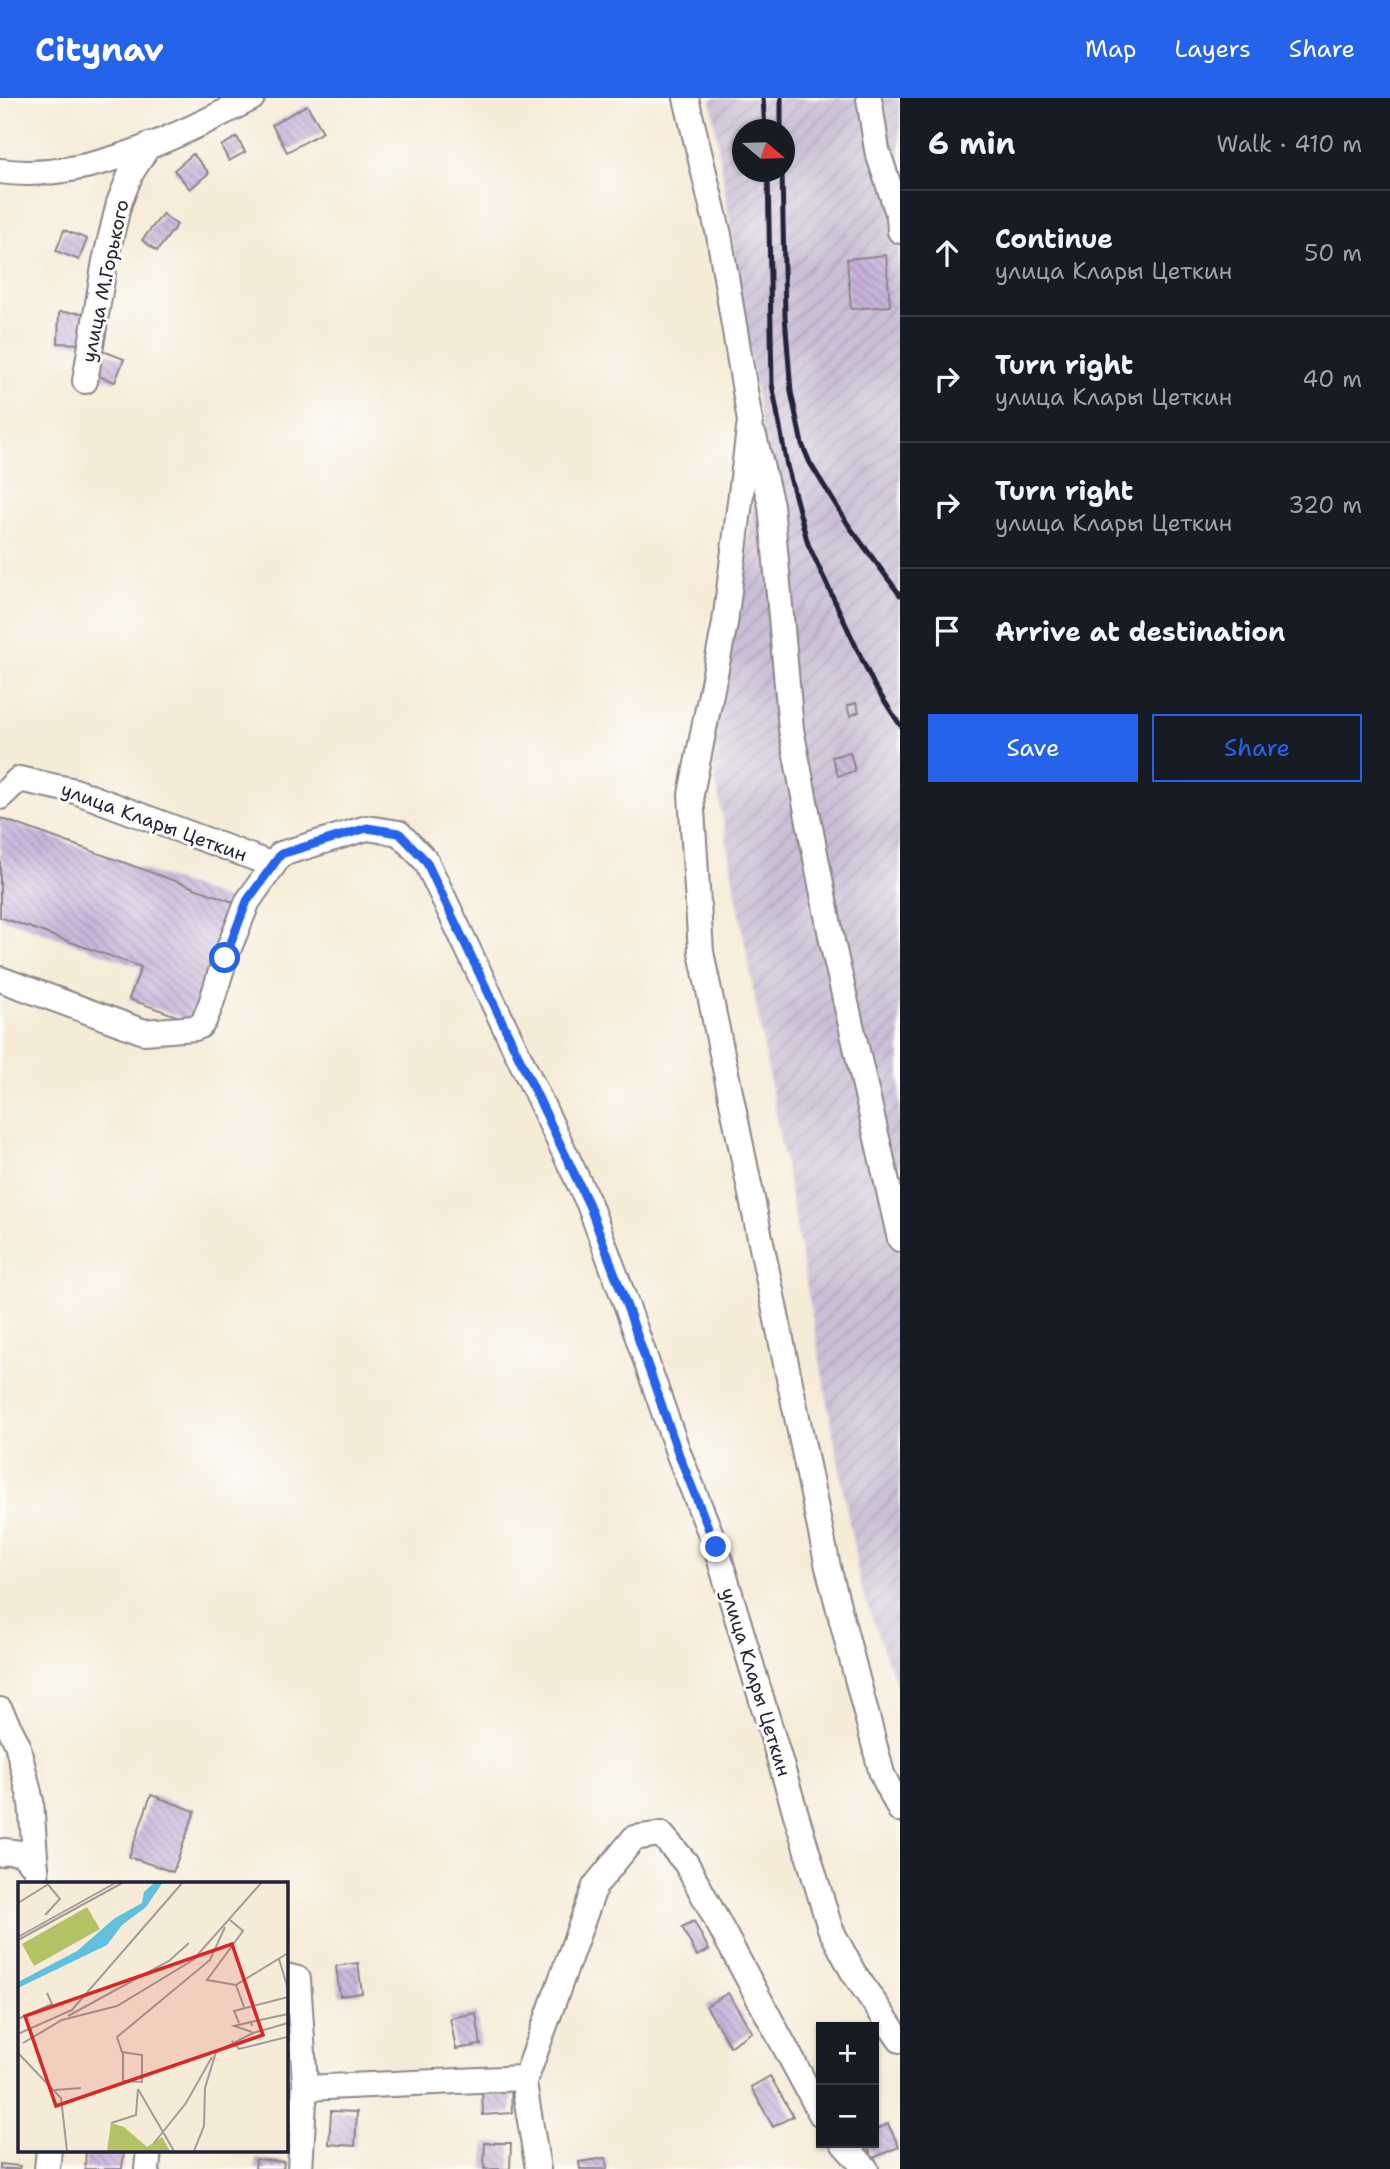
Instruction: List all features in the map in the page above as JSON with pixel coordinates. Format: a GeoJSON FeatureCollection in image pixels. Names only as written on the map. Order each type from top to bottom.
{"type":"FeatureCollection","features":[{"type":"Feature","properties":{"kind":"street"},"geometry":{"type":"LineString","coordinates":[[0,171],[20,174],[56,172],[122,155],[193,129],[252,98]]}},
{"type":"Feature","properties":{"kind":"street"},"geometry":{"type":"LineString","coordinates":[[686,98],[719,235],[750,421],[771,505],[791,729],[833,946],[900,1239]]}},
{"type":"Feature","properties":{"kind":"street"},"geometry":{"type":"LineString","coordinates":[[869,98],[877,150],[899,216],[900,231]]}},
{"type":"Feature","properties":{"kind":"street","name":"улица М.Горького"},"geometry":{"type":"LineString","coordinates":[[85,381],[105,261],[119,203],[131,173],[149,145]]}},
{"type":"Feature","properties":{"kind":"street"},"geometry":{"type":"LineString","coordinates":[[750,421],[725,623],[691,794],[701,952],[828,1567],[882,1774],[900,1810]]}},
{"type":"Feature","properties":{"kind":"street","name":"улица Клары Цеткин"},"geometry":{"type":"LineString","coordinates":[[0,797],[19,779],[75,791],[273,865]]}},
{"type":"Feature","properties":{"kind":"street","name":"улица Клары Цеткин"},"geometry":{"type":"LineString","coordinates":[[0,979],[144,1031],[201,1026],[247,901],[281,854],[367,828],[399,833],[426,861],[589,1205],[679,1455],[716,1547],[830,1928],[853,1972],[900,2040]]}},
{"type":"Feature","properties":{"kind":"street"},"geometry":{"type":"LineString","coordinates":[[0,1710],[17,1743],[31,1801],[36,1876]]}},
{"type":"Feature","properties":{"kind":"street"},"geometry":{"type":"LineString","coordinates":[[305,2088],[527,2075],[595,1886],[634,1838],[661,1834],[686,1863],[816,2105]]}},
{"type":"Feature","properties":{"kind":"street"},"geometry":{"type":"LineString","coordinates":[[0,1854],[4,1851],[21,1853],[36,1876]]}},
{"type":"Feature","properties":{"kind":"street"},"geometry":{"type":"LineString","coordinates":[[287,1976],[298,1979],[305,2088],[300,2169]]}},
{"type":"Feature","properties":{"kind":"street"},"geometry":{"type":"LineString","coordinates":[[523,2077],[538,2169]]}},
{"type":"Feature","properties":{"kind":"street"},"geometry":{"type":"LineString","coordinates":[[847,2148],[866,2169]]}},
{"type":"Feature","properties":{"kind":"shaded area"},"geometry":{"type":"Polygon","coordinates":[[[711,98],[900,98],[900,1695],[861,1588],[710,749],[764,446],[711,98]]]}},
{"type":"Feature","properties":{"kind":"building"},"geometry":{"type":"Polygon","coordinates":[[[307,105],[323,132],[287,152],[272,125],[307,105]]]}},
{"type":"Feature","properties":{"kind":"building"},"geometry":{"type":"Polygon","coordinates":[[[237,137],[245,152],[229,161],[221,146],[237,137]]]}},
{"type":"Feature","properties":{"kind":"building"},"geometry":{"type":"Polygon","coordinates":[[[193,154],[209,173],[190,189],[174,170],[193,154]]]}},
{"type":"Feature","properties":{"kind":"building"},"geometry":{"type":"Polygon","coordinates":[[[163,214],[177,225],[157,251],[142,240],[163,214]]]}},
{"type":"Feature","properties":{"kind":"building"},"geometry":{"type":"Polygon","coordinates":[[[64,230],[87,239],[79,260],[56,251],[64,230]]]}},
{"type":"Feature","properties":{"kind":"building"},"geometry":{"type":"Polygon","coordinates":[[[886,255],[890,306],[851,309],[847,259],[886,255]]]}},
{"type":"Feature","properties":{"kind":"building"},"geometry":{"type":"Polygon","coordinates":[[[59,312],[84,313],[83,344],[58,343],[59,312]]]}},
{"type":"Feature","properties":{"kind":"building"},"geometry":{"type":"Polygon","coordinates":[[[103,351],[124,359],[115,382],[95,375],[103,351]]]}},
{"type":"Feature","properties":{"kind":"building"},"geometry":{"type":"Polygon","coordinates":[[[856,703],[859,712],[850,716],[847,706],[856,703]]]}},
{"type":"Feature","properties":{"kind":"building"},"geometry":{"type":"Polygon","coordinates":[[[850,752],[855,771],[838,776],[832,757],[850,752]]]}},
{"type":"Feature","properties":{"kind":"building"},"geometry":{"type":"Polygon","coordinates":[[[0,818],[242,905],[199,1024],[129,999],[141,967],[0,917],[0,818]]]}},
{"type":"Feature","properties":{"kind":"building"},"geometry":{"type":"Polygon","coordinates":[[[151,1795],[195,1811],[173,1872],[129,1857],[151,1795]]]}},
{"type":"Feature","properties":{"kind":"building"},"geometry":{"type":"Polygon","coordinates":[[[694,1921],[709,1950],[697,1956],[682,1927],[694,1921]]]}},
{"type":"Feature","properties":{"kind":"building"},"geometry":{"type":"Polygon","coordinates":[[[358,1963],[362,1993],[340,1996],[336,1966],[358,1963]]]}},
{"type":"Feature","properties":{"kind":"building"},"geometry":{"type":"Polygon","coordinates":[[[728,1993],[752,2032],[730,2046],[706,2006],[728,1993]]]}},
{"type":"Feature","properties":{"kind":"building"},"geometry":{"type":"Polygon","coordinates":[[[476,2013],[481,2045],[456,2049],[450,2018],[476,2013]]]}},
{"type":"Feature","properties":{"kind":"building"},"geometry":{"type":"Polygon","coordinates":[[[770,2076],[793,2116],[773,2127],[751,2087],[770,2076]]]}},
{"type":"Feature","properties":{"kind":"building"},"geometry":{"type":"Polygon","coordinates":[[[511,2090],[512,2113],[483,2115],[482,2091],[511,2090]]]}},
{"type":"Feature","properties":{"kind":"building"},"geometry":{"type":"Polygon","coordinates":[[[331,2111],[357,2112],[355,2146],[329,2144],[331,2111]]]}},
{"type":"Feature","properties":{"kind":"building"},"geometry":{"type":"Polygon","coordinates":[[[888,2124],[899,2147],[873,2158],[868,2148],[879,2148],[879,2128],[888,2124]]]}},
{"type":"Feature","properties":{"kind":"building"},"geometry":{"type":"Polygon","coordinates":[[[485,2143],[511,2143],[510,2169],[484,2169],[485,2143]]]}},
{"type":"Feature","properties":{"kind":"building"},"geometry":{"type":"Polygon","coordinates":[[[86,2152],[124,2152],[122,2169],[85,2169],[86,2152]]]}},
{"type":"Feature","properties":{"kind":"building"},"geometry":{"type":"Polygon","coordinates":[[[606,2158],[607,2169],[580,2169],[579,2162],[606,2158]]]}},
{"type":"Feature","properties":{"kind":"building"},"geometry":{"type":"Polygon","coordinates":[[[256,2159],[284,2162],[283,2169],[255,2169],[256,2159]]]}},
{"type":"Feature","properties":{"kind":"building"},"geometry":{"type":"Polygon","coordinates":[[[0,2164],[20,2166],[19,2169],[0,2169],[0,2164]]]}},
{"type":"Feature","properties":{"kind":"railway"},"geometry":{"type":"LineString","coordinates":[[763,98],[764,119]]}},
{"type":"Feature","properties":{"kind":"railway"},"geometry":{"type":"LineString","coordinates":[[781,98],[781,119]]}},
{"type":"Feature","properties":{"kind":"railway"},"geometry":{"type":"LineString","coordinates":[[768,182],[772,384],[787,466],[808,544],[874,685],[900,725]]}},
{"type":"Feature","properties":{"kind":"railway"},"geometry":{"type":"LineString","coordinates":[[782,182],[785,316],[791,392],[802,444],[810,463],[849,526],[900,595]]}},
{"type":"Feature","properties":{"kind":"route"},"geometry":{"type":"LineString","coordinates":[[225,958],[247,901],[281,854],[367,828],[399,833],[426,861],[589,1205],[679,1455],[716,1547]]}}]}
